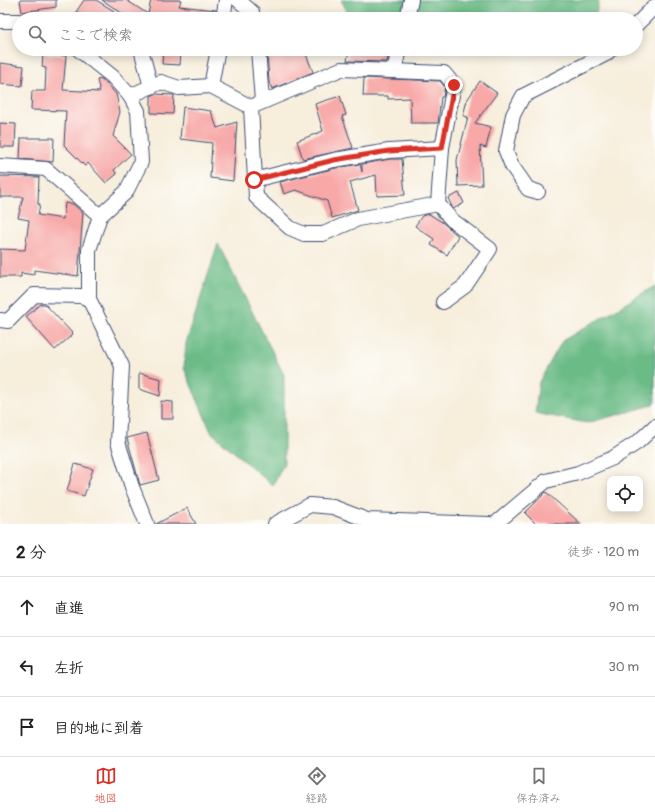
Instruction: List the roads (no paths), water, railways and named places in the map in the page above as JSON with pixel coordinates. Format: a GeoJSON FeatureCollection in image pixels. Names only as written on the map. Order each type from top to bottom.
{"type":"FeatureCollection","features":[{"type":"Feature","properties":{"kind":"street"},"geometry":{"type":"LineString","coordinates":[[224,12],[226,0]]}},
{"type":"Feature","properties":{"kind":"street"},"geometry":{"type":"LineString","coordinates":[[238,0],[252,12]]}},
{"type":"Feature","properties":{"kind":"street"},"geometry":{"type":"LineString","coordinates":[[408,12],[411,0]]}},
{"type":"Feature","properties":{"kind":"street"},"geometry":{"type":"LineString","coordinates":[[643,18],[655,6]]}},
{"type":"Feature","properties":{"kind":"street"},"geometry":{"type":"LineString","coordinates":[[0,21],[12,21]]}},
{"type":"Feature","properties":{"kind":"street"},"geometry":{"type":"LineString","coordinates":[[87,56],[113,77],[130,96],[138,111],[141,162],[126,192],[100,216],[89,250],[89,299],[122,366],[118,442],[132,487],[147,524]]}},
{"type":"Feature","properties":{"kind":"street"},"geometry":{"type":"LineString","coordinates":[[143,56],[151,87]]}},
{"type":"Feature","properties":{"kind":"street"},"geometry":{"type":"LineString","coordinates":[[211,86],[217,56]]}},
{"type":"Feature","properties":{"kind":"street"},"geometry":{"type":"LineString","coordinates":[[258,56],[254,180],[256,197],[290,228],[304,234],[323,234],[358,219],[438,204]]}},
{"type":"Feature","properties":{"kind":"street"},"geometry":{"type":"LineString","coordinates":[[394,71],[397,56]]}},
{"type":"Feature","properties":{"kind":"street"},"geometry":{"type":"LineString","coordinates":[[538,192],[528,190],[512,166],[506,151],[513,115],[522,96],[602,56]]}},
{"type":"Feature","properties":{"kind":"street"},"geometry":{"type":"LineString","coordinates":[[130,96],[161,82],[179,88],[211,86],[256,104],[341,68],[444,73],[454,85],[442,148],[438,204],[452,220],[490,249],[465,286],[443,302]]}},
{"type":"Feature","properties":{"kind":"street"},"geometry":{"type":"LineString","coordinates":[[254,180],[334,160],[373,153],[442,148]]}},
{"type":"Feature","properties":{"kind":"street"},"geometry":{"type":"LineString","coordinates":[[0,166],[46,169],[100,216]]}},
{"type":"Feature","properties":{"kind":"street"},"geometry":{"type":"LineString","coordinates":[[0,320],[8,321],[34,295],[81,296],[89,299]]}},
{"type":"Feature","properties":{"kind":"street"},"geometry":{"type":"LineString","coordinates":[[495,524],[546,482],[578,473],[613,458],[638,442],[655,426]]}},
{"type":"Feature","properties":{"kind":"street"},"geometry":{"type":"LineString","coordinates":[[275,524],[310,505],[333,507],[367,520],[489,524]]}}]}
